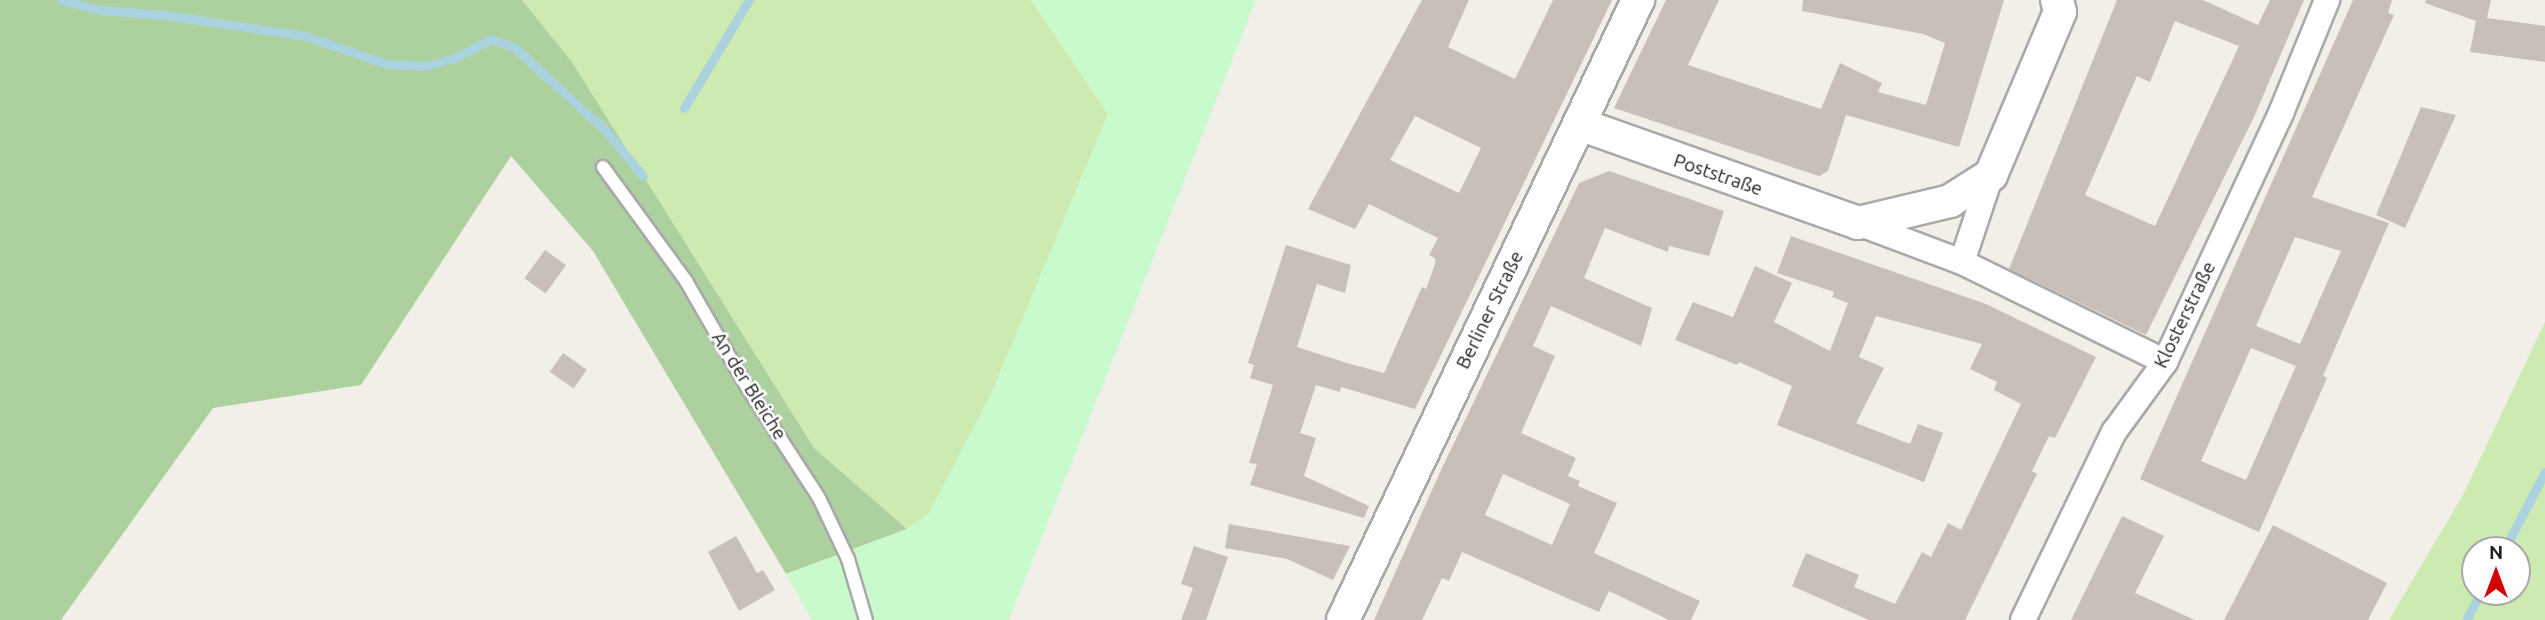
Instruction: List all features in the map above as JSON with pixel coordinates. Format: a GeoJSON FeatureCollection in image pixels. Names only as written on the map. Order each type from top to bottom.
{"type":"FeatureCollection","features":[{"type":"Feature","properties":{"kind":"street","name":"Berliner Straße"},"geometry":{"type":"LineString","coordinates":[[1343,620],[1638,0]]}},
{"type":"Feature","properties":{"kind":"street","name":"Klosterstraße"},"geometry":{"type":"LineString","coordinates":[[2023,620],[2114,432],[2165,362],[2281,113],[2327,0]]}},
{"type":"Feature","properties":{"kind":"street"},"geometry":{"type":"LineString","coordinates":[[1962,262],[1991,176],[2060,4]]}},
{"type":"Feature","properties":{"kind":"street","name":"Poststraße"},"geometry":{"type":"LineString","coordinates":[[1579,124],[1962,262],[2165,362]]}},
{"type":"Feature","properties":{"kind":"street"},"geometry":{"type":"LineString","coordinates":[[1858,223],[1950,201],[1991,176]]}},
{"type":"Feature","properties":{"kind":"lane","name":"An der Bleiche"},"geometry":{"type":"LineString","coordinates":[[603,167],[685,281],[747,387],[819,498],[848,559],[866,620]]}},
{"type":"Feature","properties":{"kind":"green space"},"geometry":{"type":"Polygon","coordinates":[[[0,0],[522,0],[572,62],[814,448],[907,529],[786,574],[593,251],[511,156],[361,385],[213,408],[61,620],[0,620],[0,0]]]}},
{"type":"Feature","properties":{"kind":"green space"},"geometry":{"type":"Polygon","coordinates":[[[522,0],[1031,0],[1108,114],[992,392],[930,513],[907,529],[814,448],[572,62],[522,0]]]}},
{"type":"Feature","properties":{"kind":"green space"},"geometry":{"type":"Polygon","coordinates":[[[1031,0],[1256,0],[1009,620],[812,620],[786,574],[907,529],[929,513],[992,392],[1108,114],[1031,0]]]}},
{"type":"Feature","properties":{"kind":"green space"},"geometry":{"type":"Polygon","coordinates":[[[2545,322],[2545,620],[2389,620],[2463,495],[2545,322]]]}},
{"type":"Feature","properties":{"kind":"building"},"geometry":{"type":"Polygon","coordinates":[[[1422,0],[1469,0],[1448,47],[1515,79],[1553,0],[1612,0],[1415,409],[1341,387],[1340,392],[1316,385],[1300,433],[1316,438],[1304,476],[1369,506],[1364,518],[1250,485],[1257,464],[1249,463],[1273,385],[1250,378],[1254,365],[1248,363],[1286,245],[1351,265],[1345,293],[1317,284],[1297,347],[1384,373],[1422,287],[1426,289],[1435,264],[1435,258],[1429,255],[1438,238],[1369,204],[1355,229],[1308,209],[1422,0]],[[1415,116],[1390,160],[1459,193],[1481,148],[1415,116]]]}},
{"type":"Feature","properties":{"kind":"building"},"geometry":{"type":"Polygon","coordinates":[[[1666,0],[1719,0],[1688,65],[1821,109],[1840,63],[1882,83],[1878,92],[1926,105],[1945,43],[1923,34],[1802,11],[1803,0],[2004,0],[1959,147],[1846,115],[1828,171],[1819,176],[1614,108],[1666,0]]]}},
{"type":"Feature","properties":{"kind":"building"},"geometry":{"type":"Polygon","coordinates":[[[2117,0],[2203,0],[2258,25],[2270,0],[2304,0],[2254,117],[2146,335],[2009,269],[2117,0]],[[2175,21],[2150,82],[2137,76],[2085,195],[2155,226],[2239,46],[2175,21]]]}},
{"type":"Feature","properties":{"kind":"building"},"geometry":{"type":"Polygon","coordinates":[[[2353,0],[2392,0],[2388,13],[2394,15],[2312,197],[2389,223],[2323,376],[2327,378],[2259,532],[2140,479],[2353,0]],[[2295,237],[2256,326],[2300,344],[2341,251],[2295,237]],[[2251,348],[2201,461],[2246,480],[2296,366],[2251,348]]]}},
{"type":"Feature","properties":{"kind":"building"},"geometry":{"type":"Polygon","coordinates":[[[2426,0],[2491,0],[2487,18],[2545,26],[2545,62],[2470,52],[2476,21],[2425,3],[2426,0]]]}},
{"type":"Feature","properties":{"kind":"building"},"geometry":{"type":"Polygon","coordinates":[[[2421,107],[2456,115],[2405,228],[2376,215],[2421,107]]]}},
{"type":"Feature","properties":{"kind":"building"},"geometry":{"type":"Polygon","coordinates":[[[1609,171],[1724,211],[1709,256],[1669,246],[1668,252],[1605,228],[1584,278],[1652,308],[1641,346],[1551,306],[1533,346],[1555,356],[1521,433],[1576,458],[1568,476],[1580,481],[1578,486],[1617,503],[1594,553],[1700,601],[1691,620],[1669,620],[1609,591],[1599,612],[1462,552],[1449,581],[1442,578],[1422,620],[1374,620],[1441,470],[1579,183],[1609,171]],[[1503,474],[1485,515],[1552,545],[1570,504],[1503,474]]]}},
{"type":"Feature","properties":{"kind":"building"},"geometry":{"type":"Polygon","coordinates":[[[1791,236],[1986,304],[2096,357],[2055,438],[2049,436],[2032,471],[2037,474],[1965,620],[1869,620],[1792,586],[1806,553],[1859,575],[1854,587],[1895,604],[1922,552],[1931,557],[1948,523],[1961,530],[2021,404],[1994,390],[1997,382],[1970,369],[1982,344],[1876,316],[1859,357],[1884,368],[1856,423],[1910,444],[1918,424],[1943,433],[1924,482],[1777,425],[1792,386],[1739,362],[1737,365],[1675,340],[1693,302],[1733,317],[1755,266],[1792,283],[1774,322],[1830,351],[1848,303],[1832,297],[1834,292],[1777,273],[1791,236]]]}},
{"type":"Feature","properties":{"kind":"building"},"geometry":{"type":"Polygon","coordinates":[[[545,250],[566,265],[545,294],[524,278],[545,250]]]}},
{"type":"Feature","properties":{"kind":"building"},"geometry":{"type":"Polygon","coordinates":[[[563,353],[587,370],[574,388],[550,372],[563,353]]]}},
{"type":"Feature","properties":{"kind":"building"},"geometry":{"type":"Polygon","coordinates":[[[2122,516],[2164,536],[2135,593],[2195,620],[2071,620],[2122,516]]]}},
{"type":"Feature","properties":{"kind":"building"},"geometry":{"type":"Polygon","coordinates":[[[1229,524],[1350,546],[1333,580],[1287,559],[1225,548],[1229,524]]]}},
{"type":"Feature","properties":{"kind":"building"},"geometry":{"type":"Polygon","coordinates":[[[2273,525],[2387,583],[2368,620],[2224,620],[2273,525]]]}},
{"type":"Feature","properties":{"kind":"building"},"geometry":{"type":"Polygon","coordinates":[[[736,536],[757,573],[763,570],[775,590],[739,611],[708,552],[736,536]]]}},
{"type":"Feature","properties":{"kind":"building"},"geometry":{"type":"Polygon","coordinates":[[[1194,546],[1228,557],[1206,620],[1181,620],[1193,588],[1181,584],[1194,546]]]}},
{"type":"Feature","properties":{"kind":"waterway"},"geometry":{"type":"LineString","coordinates":[[61,0],[100,10],[165,15],[305,36],[387,64],[425,66],[452,59],[492,39],[515,48],[606,131],[643,176]]}},
{"type":"Feature","properties":{"kind":"waterway"},"geometry":{"type":"LineString","coordinates":[[684,108],[749,0]]}},
{"type":"Feature","properties":{"kind":"waterway"},"geometry":{"type":"LineString","coordinates":[[2511,536],[2545,472]]}},
{"type":"Feature","properties":{"kind":"waterway"},"geometry":{"type":"LineString","coordinates":[[2466,620],[2474,606]]}}]}
